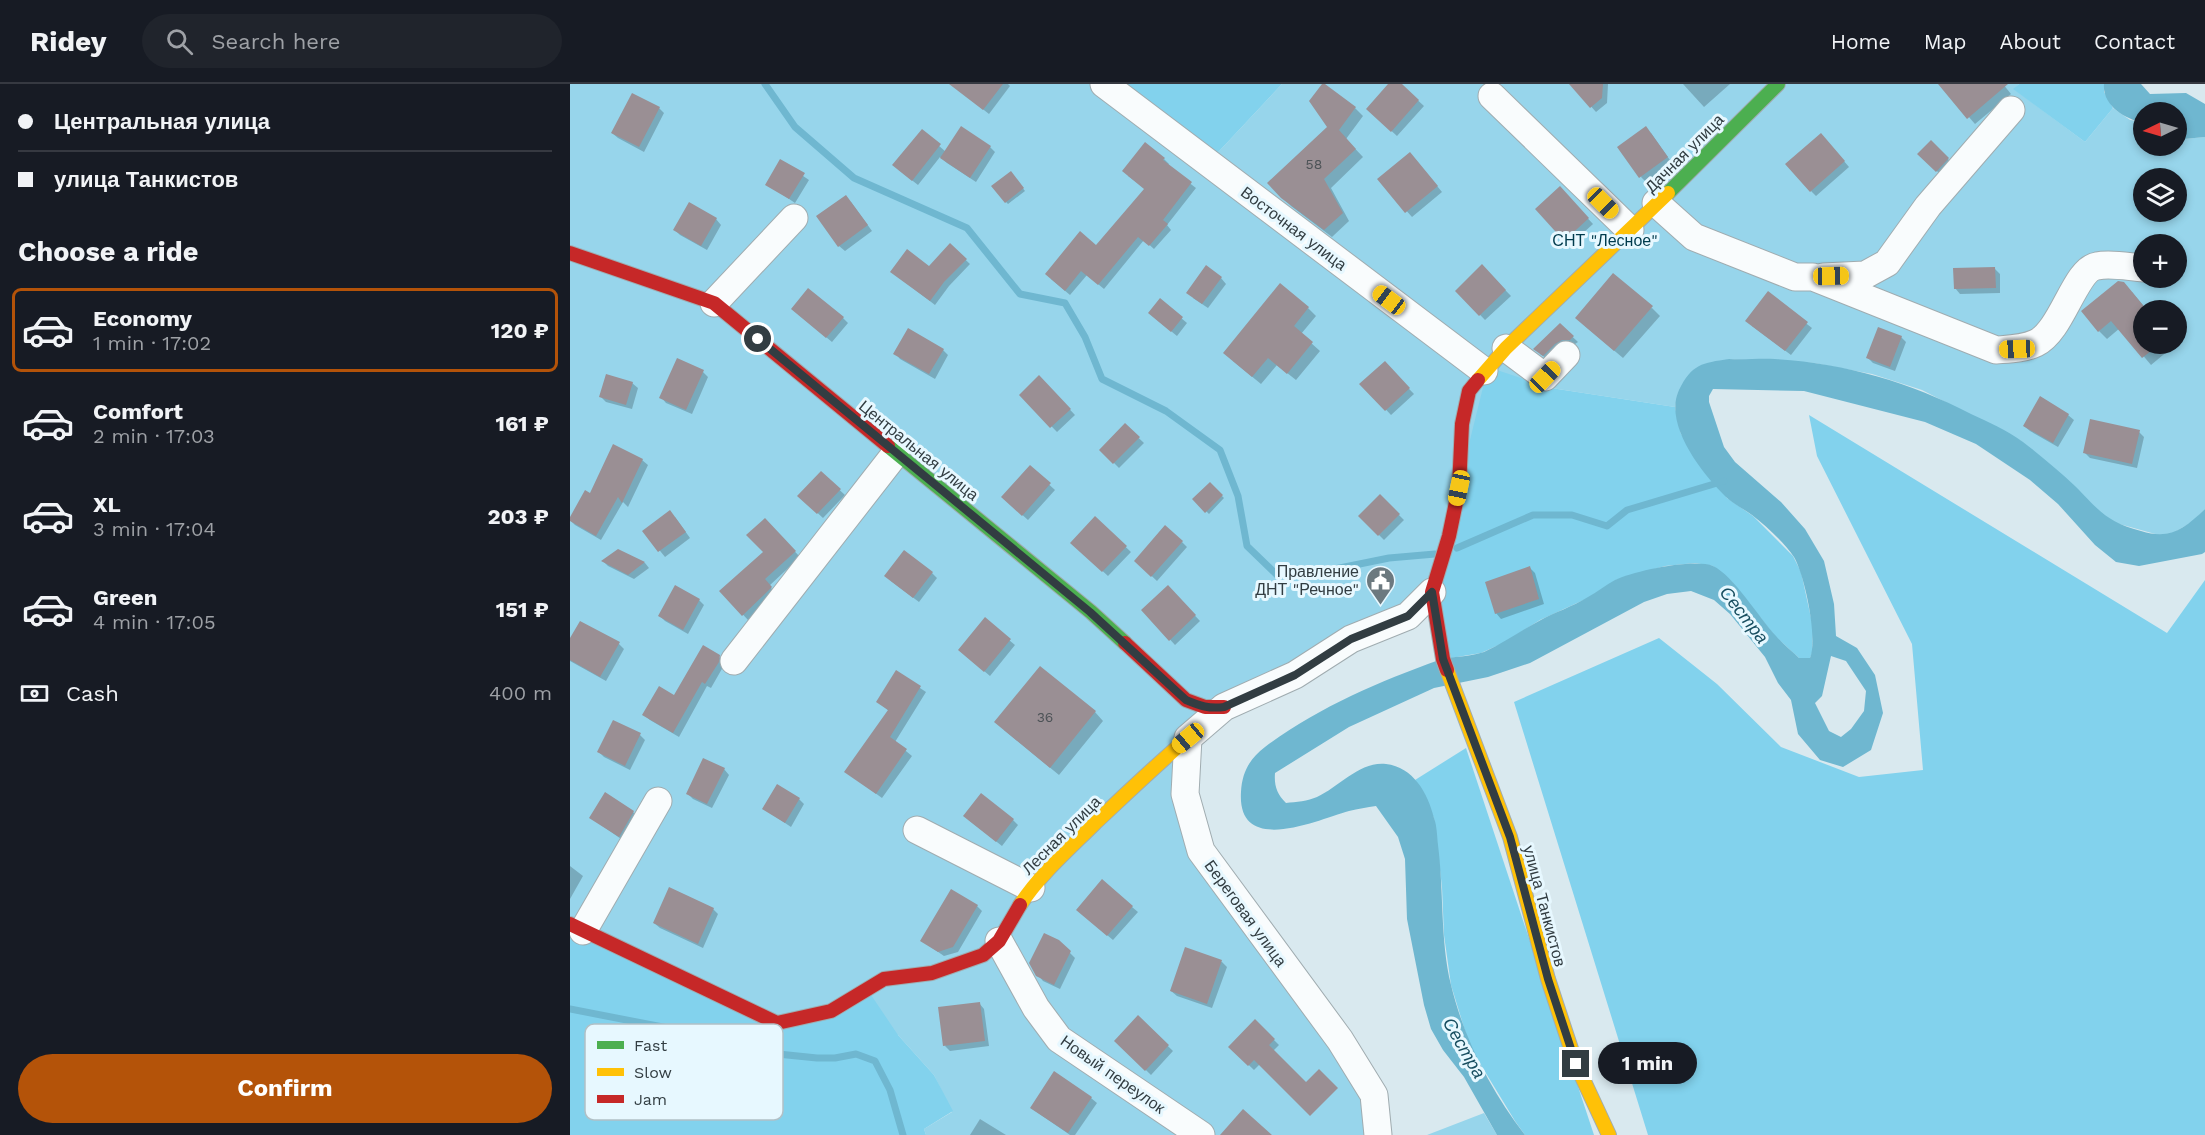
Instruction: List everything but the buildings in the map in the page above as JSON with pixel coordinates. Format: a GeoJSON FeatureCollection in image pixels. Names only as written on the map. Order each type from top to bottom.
{"type":"FeatureCollection","features":[{"type":"Feature","properties":{"kind":"street","name":"Восточная улица"},"geometry":{"type":"LineString","coordinates":[[1104,84],[1484,372]]}},
{"type":"Feature","properties":{"kind":"street","name":"Дачная улица"},"geometry":{"type":"LineString","coordinates":[[1432,592],[1449,536],[1459,488],[1462,424],[1469,391],[1506,348],[1630,231],[1778,84]]}},
{"type":"Feature","properties":{"kind":"street"},"geometry":{"type":"LineString","coordinates":[[1492,96],[1630,231]]}},
{"type":"Feature","properties":{"kind":"street"},"geometry":{"type":"LineString","coordinates":[[1656,203],[1694,237],[1795,277],[1865,275],[1887,263],[1928,206],[2011,110]]}},
{"type":"Feature","properties":{"kind":"street"},"geometry":{"type":"LineString","coordinates":[[714,303],[794,218]]}},
{"type":"Feature","properties":{"kind":"street","name":"Центральная улица"},"geometry":{"type":"LineString","coordinates":[[570,253],[714,303],[1090,612],[1186,700],[1202,707],[1213,709],[1224,707]]}},
{"type":"Feature","properties":{"kind":"street"},"geometry":{"type":"LineString","coordinates":[[1813,277],[1996,350],[2017,349],[2038,342],[2056,323],[2086,270],[2097,266],[2133,268]]}},
{"type":"Feature","properties":{"kind":"street"},"geometry":{"type":"LineString","coordinates":[[1506,348],[1545,377],[1566,355]]}},
{"type":"Feature","properties":{"kind":"street"},"geometry":{"type":"LineString","coordinates":[[734,661],[896,453]]}},
{"type":"Feature","properties":{"kind":"street"},"geometry":{"type":"LineString","coordinates":[[1188,738],[1224,707],[1295,675],[1351,639],[1408,616],[1432,592]]}},
{"type":"Feature","properties":{"kind":"street","name":"улица Танкистов"},"geometry":{"type":"LineString","coordinates":[[1432,592],[1443,659],[1510,837],[1548,979],[1576,1064],[1609,1135]]}},
{"type":"Feature","properties":{"kind":"street","name":"Лесная улица"},"geometry":{"type":"LineString","coordinates":[[576,927],[777,1023],[831,1011],[884,979],[932,972],[962,964],[983,955],[999,940],[1031,888],[1066,851],[1188,738]]}},
{"type":"Feature","properties":{"kind":"street","name":"Береговая улица"},"geometry":{"type":"LineString","coordinates":[[1188,738],[1185,794],[1201,851],[1340,1040],[1374,1095],[1378,1135]]}},
{"type":"Feature","properties":{"kind":"street"},"geometry":{"type":"LineString","coordinates":[[576,927],[658,801]]}},
{"type":"Feature","properties":{"kind":"street"},"geometry":{"type":"LineString","coordinates":[[917,830],[1031,888]]}},
{"type":"Feature","properties":{"kind":"street","name":"Новый переулок"},"geometry":{"type":"LineString","coordinates":[[999,940],[1036,1008],[1059,1039],[1201,1135]]}},
{"type":"Feature","properties":{"kind":"green space","name":"СНТ \"Лесное\""},"geometry":{"type":"Polygon","coordinates":[[[570,84],[1104,84],[1208,163],[1282,84],[2019,84],[2014,89],[2085,142],[2113,108],[2133,120],[2133,156],[2187,156],[2187,139],[2205,137],[2205,509],[2192,522],[2173,533],[2159,535],[2112,522],[2021,441],[1922,390],[1872,374],[1814,363],[1729,359],[1678,393],[1675,407],[1551,388],[1434,586],[1193,733],[1201,851],[1340,1040],[1378,1135],[926,1135],[924,1129],[952,1112],[934,1075],[898,1035],[777,1023],[570,924],[570,84]]]}},
{"type":"Feature","properties":{"kind":"green space"},"geometry":{"type":"Polygon","coordinates":[[[1484,1113],[1497,1135],[1427,1135],[1484,1113]]]}},
{"type":"Feature","properties":{"kind":"shaded area"},"geometry":{"type":"Polygon","coordinates":[[[1104,84],[1282,84],[1208,163],[1104,84]]]}},
{"type":"Feature","properties":{"kind":"shaded area"},"geometry":{"type":"Polygon","coordinates":[[[2019,84],[2104,84],[2104,92],[2113,108],[2085,142],[2013,89],[2019,84]]]}},
{"type":"Feature","properties":{"kind":"shaded area"},"geometry":{"type":"Polygon","coordinates":[[[1488,367],[1551,388],[1675,407],[1681,434],[1727,498],[1753,516],[1793,556],[1801,572],[1813,627],[1810,658],[1799,658],[1775,636],[1732,582],[1713,566],[1695,563],[1665,566],[1616,580],[1588,598],[1540,620],[1505,642],[1481,653],[1451,658],[1434,586],[1488,367]]]}},
{"type":"Feature","properties":{"kind":"shaded area"},"geometry":{"type":"Polygon","coordinates":[[[1809,415],[2167,633],[2205,580],[2205,1135],[1648,1135],[1514,702],[1659,638],[1717,684],[1781,747],[1859,777],[1923,770],[1912,644],[1817,456],[1809,415]]]}},
{"type":"Feature","properties":{"kind":"shaded area"},"geometry":{"type":"Polygon","coordinates":[[[1466,748],[1594,1135],[1525,1135],[1470,1047],[1451,985],[1444,935],[1442,887],[1434,818],[1415,780],[1466,748]]]}},
{"type":"Feature","properties":{"kind":"shaded area"},"geometry":{"type":"Polygon","coordinates":[[[570,924],[777,1023],[867,989],[898,1035],[934,1075],[953,1111],[924,1129],[926,1135],[570,1135],[570,924]]]}},
{"type":"Feature","properties":{"kind":"water"},"geometry":{"type":"Polygon","coordinates":[[[2104,84],[2141,84],[2150,94],[2186,93],[2205,104],[2205,137],[2187,139],[2187,102],[2133,102],[2133,120],[2116,110],[2104,92],[2104,84]]]}},
{"type":"Feature","properties":{"kind":"water","name":"Сестра"},"geometry":{"type":"Polygon","coordinates":[[[1729,359],[1769,359],[1826,365],[1876,376],[1924,392],[1991,423],[2017,438],[2063,475],[2104,514],[2119,524],[2151,533],[2168,533],[2183,527],[2205,509],[2205,552],[2139,566],[2116,562],[2095,545],[2058,504],[2030,480],[1976,444],[1925,422],[1804,391],[1713,389],[1709,402],[1724,447],[1735,462],[1781,502],[1805,529],[1824,561],[1834,604],[1836,636],[1857,648],[1875,675],[1883,713],[1871,750],[1843,767],[1820,760],[1798,734],[1791,700],[1778,683],[1765,657],[1730,614],[1714,600],[1691,591],[1667,594],[1644,602],[1530,663],[1488,677],[1434,688],[1349,727],[1275,773],[1277,790],[1286,803],[1317,797],[1359,770],[1376,764],[1396,766],[1404,770],[1418,783],[1428,799],[1436,828],[1445,951],[1451,985],[1463,1025],[1480,1064],[1501,1101],[1525,1135],[1497,1135],[1464,1077],[1443,1050],[1431,1029],[1407,919],[1405,859],[1398,837],[1376,806],[1349,811],[1300,826],[1265,829],[1252,824],[1243,812],[1241,792],[1243,779],[1247,767],[1259,752],[1285,733],[1327,708],[1393,677],[1439,660],[1484,652],[1545,618],[1582,601],[1615,580],[1649,570],[1692,564],[1713,566],[1729,578],[1785,645],[1799,658],[1810,658],[1812,637],[1809,608],[1794,557],[1769,529],[1729,500],[1716,487],[1687,448],[1676,418],[1675,403],[1679,390],[1688,375],[1699,366],[1729,359]],[[1831,656],[1822,696],[1815,703],[1829,731],[1841,737],[1851,729],[1864,711],[1866,691],[1846,661],[1831,656]]]}},
{"type":"Feature","properties":{"kind":"waterway"},"geometry":{"type":"LineString","coordinates":[[765,84],[795,127],[854,178],[967,228],[1020,294],[1065,303],[1085,337],[1102,379],[1166,411],[1220,450],[1238,496],[1247,546],[1277,575],[1320,572],[1389,558],[1435,554]]}},
{"type":"Feature","properties":{"kind":"waterway"},"geometry":{"type":"LineString","coordinates":[[1457,548],[1533,515],[1572,515],[1607,526],[1627,510],[1724,481]]}},
{"type":"Feature","properties":{"kind":"waterway"},"geometry":{"type":"LineString","coordinates":[[570,1009],[647,1024]]}},
{"type":"Feature","properties":{"kind":"waterway"},"geometry":{"type":"LineString","coordinates":[[783,1055],[835,1058],[856,1054],[875,1061],[890,1090],[903,1135]]}},
{"type":"Feature","properties":{"kind":"traffic: fast"},"geometry":{"type":"LineString","coordinates":[[1668,193],[1778,84]]}},
{"type":"Feature","properties":{"kind":"traffic: fast"},"geometry":{"type":"LineString","coordinates":[[888,446],[1091,612],[1125,643]]}},
{"type":"Feature","properties":{"kind":"traffic: slow"},"geometry":{"type":"LineString","coordinates":[[1478,380],[1506,348],[1668,193]]}},
{"type":"Feature","properties":{"kind":"traffic: slow"},"geometry":{"type":"LineString","coordinates":[[1447,670],[1510,837],[1548,979],[1576,1064],[1609,1135]]}},
{"type":"Feature","properties":{"kind":"traffic: slow"},"geometry":{"type":"LineString","coordinates":[[1020,905],[1036,883],[1065,852],[1188,738]]}},
{"type":"Feature","properties":{"kind":"traffic: jam"},"geometry":{"type":"LineString","coordinates":[[570,253],[714,303],[888,446]]}},
{"type":"Feature","properties":{"kind":"traffic: jam"},"geometry":{"type":"LineString","coordinates":[[1447,670],[1443,659],[1432,592],[1449,536],[1459,488],[1462,424],[1469,391],[1478,380]]}},
{"type":"Feature","properties":{"kind":"traffic: jam"},"geometry":{"type":"LineString","coordinates":[[1125,643],[1186,700],[1205,707],[1224,707]]}},
{"type":"Feature","properties":{"kind":"traffic: jam"},"geometry":{"type":"LineString","coordinates":[[570,924],[777,1023],[831,1011],[884,979],[932,973],[983,955],[999,941],[1020,905]]}},
{"type":"Feature","properties":{"kind":"place","name":"Правление ДНТ \"Речное\""},"geometry":{"type":"Point","coordinates":[1380,606]}},
{"type":"Feature","properties":{"kind":"route"},"geometry":{"type":"LineString","coordinates":[[758,339],[1090,612],[1186,700],[1202,707],[1213,709],[1224,707],[1295,675],[1351,639],[1408,616],[1432,592],[1443,659],[1510,837],[1548,979],[1576,1064]]}}]}
